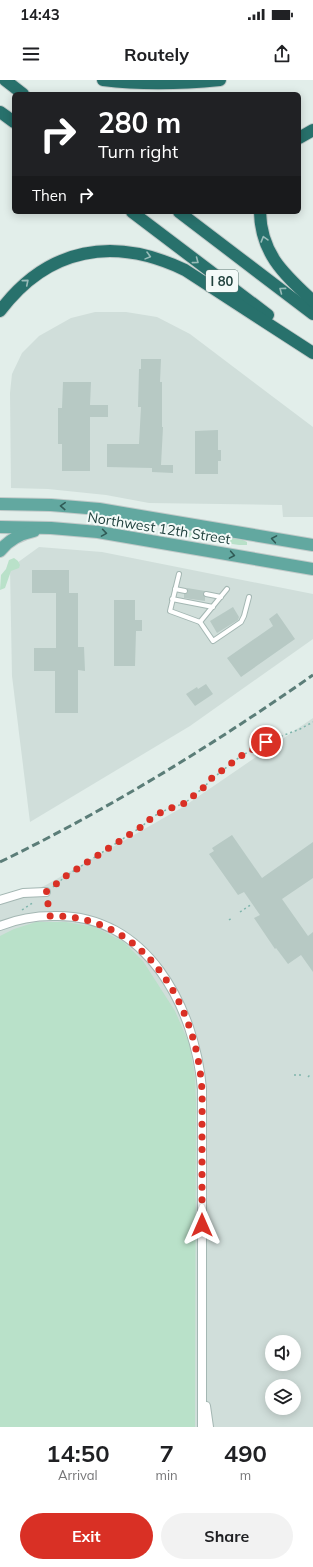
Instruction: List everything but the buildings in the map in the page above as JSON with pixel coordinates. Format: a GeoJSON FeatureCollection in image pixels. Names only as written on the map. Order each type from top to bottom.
{"type":"FeatureCollection","features":[{"type":"Feature","properties":{"kind":"highway"},"geometry":{"type":"LineString","coordinates":[[5,80],[20,92]]}},
{"type":"Feature","properties":{"kind":"highway"},"geometry":{"type":"LineString","coordinates":[[103,80],[142,84],[164,84],[220,80]]}},
{"type":"Feature","properties":{"kind":"highway"},"geometry":{"type":"LineString","coordinates":[[0,112],[12,121]]}},
{"type":"Feature","properties":{"kind":"highway"},"geometry":{"type":"LineString","coordinates":[[301,137],[313,130]]}},
{"type":"Feature","properties":{"kind":"highway","name":"I 80"},"geometry":{"type":"LineString","coordinates":[[135,214],[313,350]]}},
{"type":"Feature","properties":{"kind":"highway","name":"I 80"},"geometry":{"type":"LineString","coordinates":[[182,214],[313,314]]}},
{"type":"Feature","properties":{"kind":"highway"},"geometry":{"type":"LineString","coordinates":[[260,214],[262,235],[270,255],[284,274],[313,301]]}},
{"type":"Feature","properties":{"kind":"highway"},"geometry":{"type":"LineString","coordinates":[[0,311],[19,288],[34,276],[58,262],[74,256],[94,252],[134,252],[168,262],[185,270],[313,353]]}},
{"type":"Feature","properties":{"kind":"main road","name":"Northwest 12th Street"},"geometry":{"type":"LineString","coordinates":[[0,504],[44,504],[99,509],[313,545]]}},
{"type":"Feature","properties":{"kind":"main road","name":"Northwest 12th Street"},"geometry":{"type":"LineString","coordinates":[[0,527],[51,528],[98,532],[313,569]]}},
{"type":"Feature","properties":{"kind":"main road"},"geometry":{"type":"LineString","coordinates":[[0,551],[11,540],[22,534],[51,528]]}},
{"type":"Feature","properties":{"kind":"street"},"geometry":{"type":"LineString","coordinates":[[0,900],[23,893],[46,892]]}},
{"type":"Feature","properties":{"kind":"street"},"geometry":{"type":"LineString","coordinates":[[0,926],[27,918],[67,916],[96,922],[109,927],[135,943],[146,953],[176,996],[193,1037],[202,1090],[202,1427]]}},
{"type":"Feature","properties":{"kind":"street"},"geometry":{"type":"LineString","coordinates":[[202,1380],[209,1427]]}},
{"type":"Feature","properties":{"kind":"lane"},"geometry":{"type":"LineString","coordinates":[[179,574],[170,611],[200,622],[212,641],[241,622],[249,597]]}},
{"type":"Feature","properties":{"kind":"lane"},"geometry":{"type":"LineString","coordinates":[[175,589],[185,591]]}},
{"type":"Feature","properties":{"kind":"lane"},"geometry":{"type":"LineString","coordinates":[[200,622],[227,589]]}},
{"type":"Feature","properties":{"kind":"lane"},"geometry":{"type":"LineString","coordinates":[[206,594],[221,597]]}},
{"type":"Feature","properties":{"kind":"lane"},"geometry":{"type":"LineString","coordinates":[[172,599],[213,607]]}},
{"type":"Feature","properties":{"kind":"path"},"geometry":{"type":"LineString","coordinates":[[50,916],[46,892],[66,876],[141,827],[154,816],[185,803],[212,778],[241,756],[266,742],[300,729],[313,722]]}},
{"type":"Feature","properties":{"kind":"path"},"geometry":{"type":"LineString","coordinates":[[240,912],[252,904]]}},
{"type":"Feature","properties":{"kind":"path"},"geometry":{"type":"LineString","coordinates":[[229,920],[233,917]]}},
{"type":"Feature","properties":{"kind":"path"},"geometry":{"type":"LineString","coordinates":[[294,1075],[304,1075]]}},
{"type":"Feature","properties":{"kind":"shaded area"},"geometry":{"type":"Polygon","coordinates":[[[95,312],[126,312],[157,317],[190,334],[313,427],[313,517],[283,517],[282,505],[149,503],[106,495],[48,489],[11,488],[10,393],[12,374],[22,353],[39,336],[71,318],[95,312]]]}},
{"type":"Feature","properties":{"kind":"shaded area"},"geometry":{"type":"Polygon","coordinates":[[[39,547],[102,552],[313,594],[313,639],[190,726],[30,822],[12,676],[10,568],[39,547]]]}},
{"type":"Feature","properties":{"kind":"shaded area"},"geometry":{"type":"Polygon","coordinates":[[[313,718],[313,1427],[0,1427],[0,905],[46,885],[183,807],[313,718]]]}},
{"type":"Feature","properties":{"kind":"green space"},"geometry":{"type":"Polygon","coordinates":[[[172,533],[208,533],[243,540],[247,542],[247,545],[172,536],[172,533]]]}},
{"type":"Feature","properties":{"kind":"green space"},"geometry":{"type":"Polygon","coordinates":[[[14,558],[20,565],[19,568],[11,571],[5,588],[0,590],[1,575],[6,569],[9,560],[14,558]]]}},
{"type":"Feature","properties":{"kind":"green space"},"geometry":{"type":"Polygon","coordinates":[[[36,922],[66,922],[95,927],[124,942],[143,961],[175,1011],[189,1043],[195,1076],[196,1102],[195,1427],[0,1427],[0,936],[14,929],[36,922]]]}},
{"type":"Feature","properties":{"kind":"railway"},"geometry":{"type":"LineString","coordinates":[[0,862],[41,842],[160,775],[199,751],[313,675]]}},
{"type":"Feature","properties":{"kind":"route"},"geometry":{"type":"LineString","coordinates":[[202,1225],[202,1090],[200,1072],[193,1037],[176,996],[146,953],[123,935],[109,927],[82,918],[50,916],[46,892],[66,876],[141,827],[154,816],[185,803],[212,778],[241,756],[266,742]]}}]}
